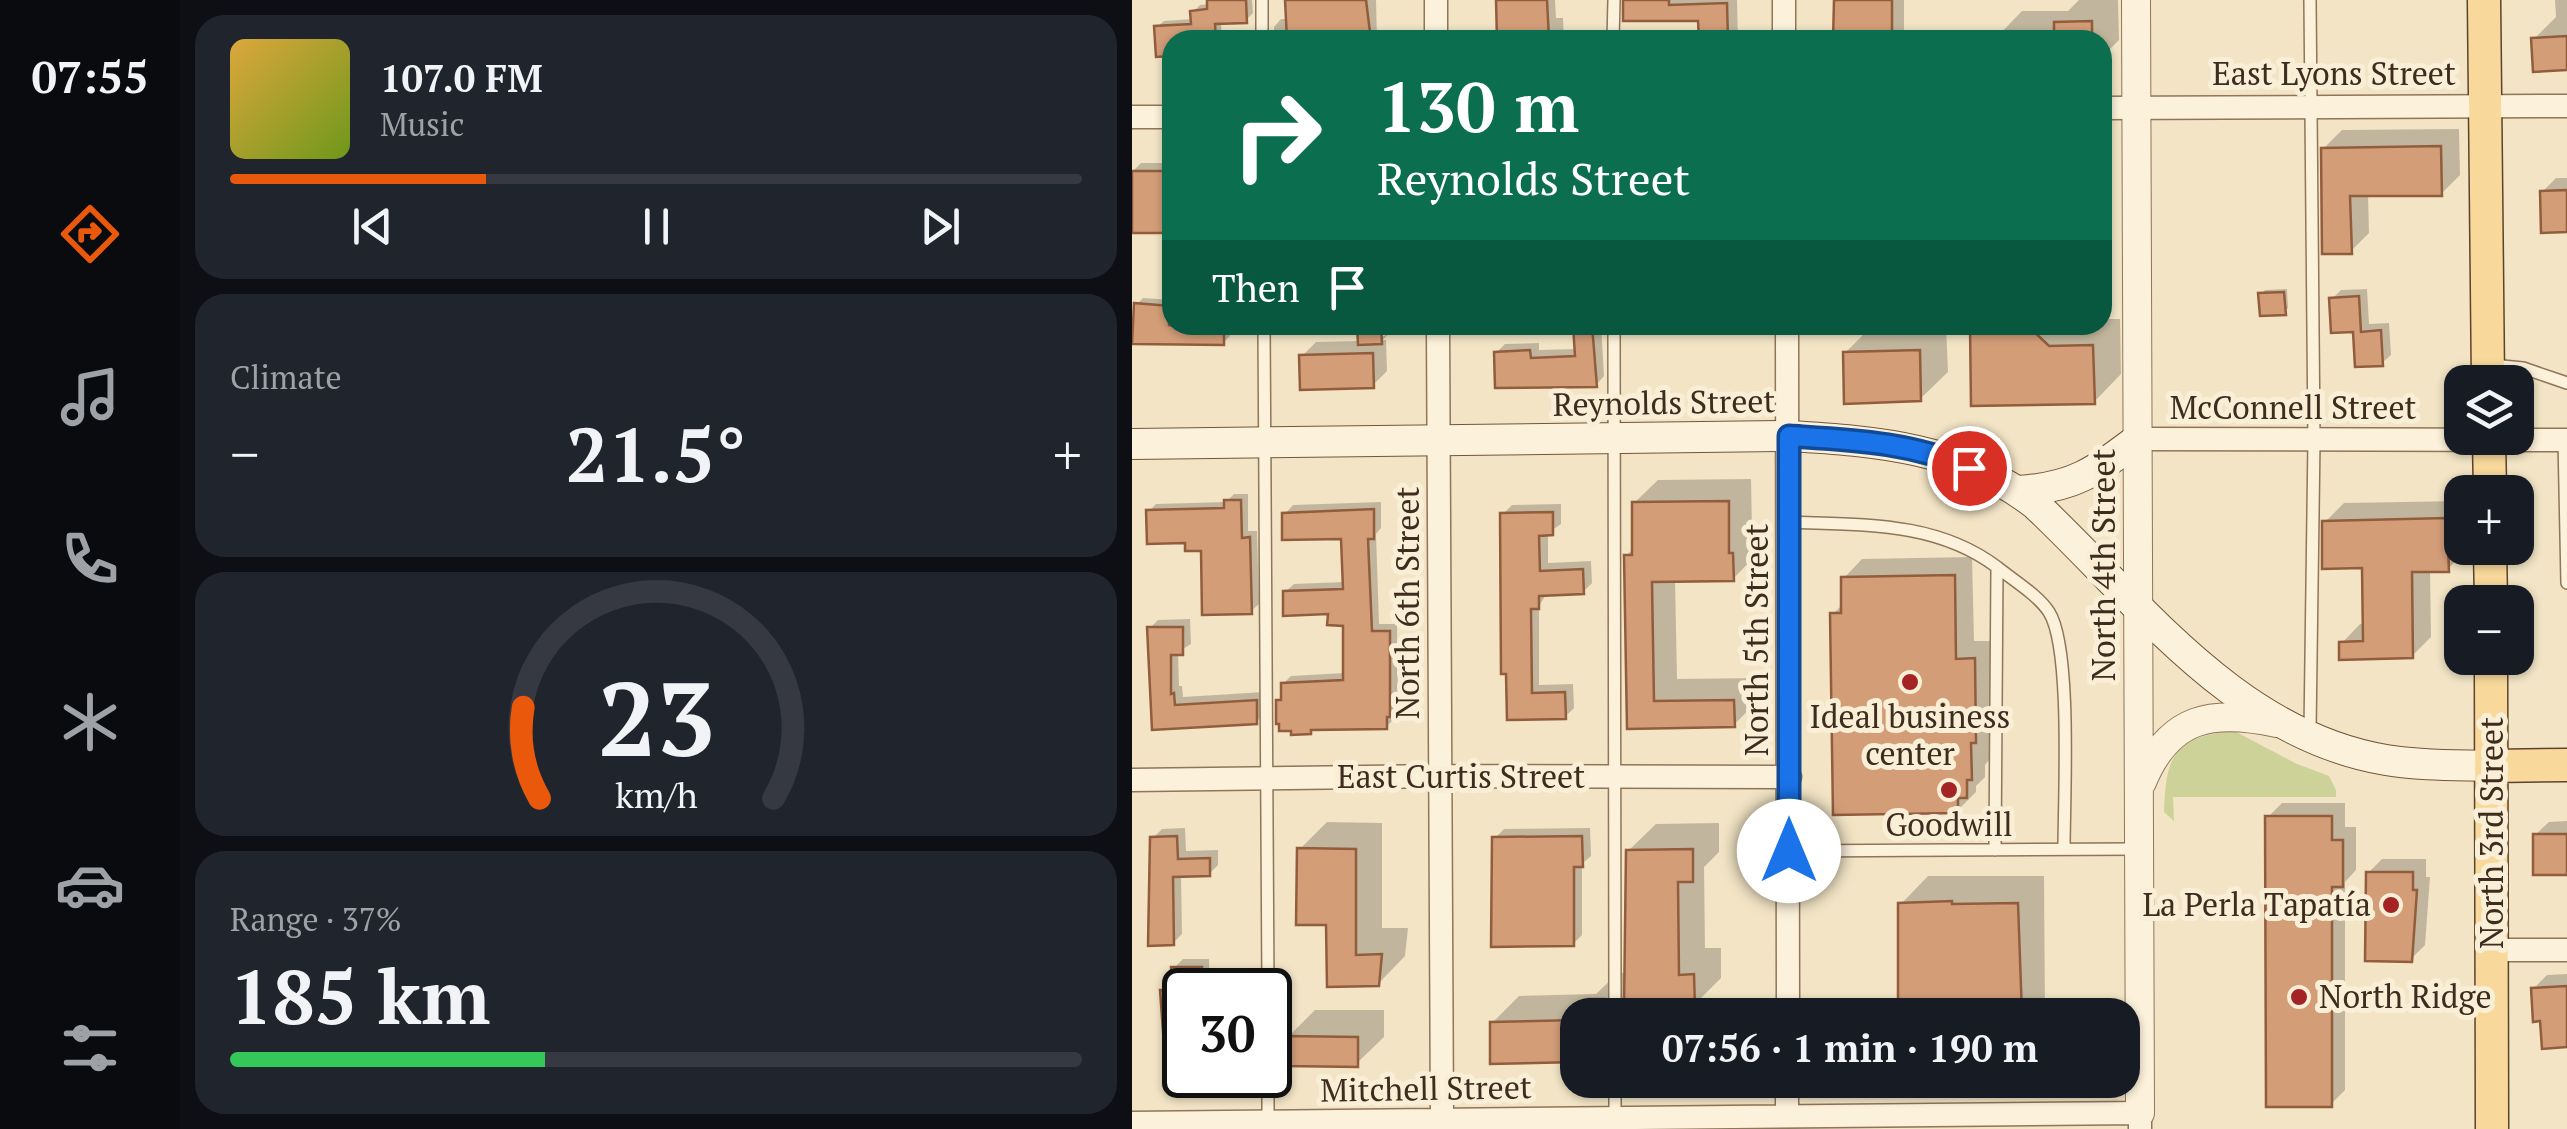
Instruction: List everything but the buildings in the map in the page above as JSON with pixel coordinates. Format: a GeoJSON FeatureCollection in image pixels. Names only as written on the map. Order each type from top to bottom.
{"type":"FeatureCollection","features":[{"type":"Feature","properties":{"kind":"main road"},"geometry":{"type":"LineString","coordinates":[[2484,0],[2488,365]]}},
{"type":"Feature","properties":{"kind":"main road","name":"Reynolds Street"},"geometry":{"type":"LineString","coordinates":[[1132,444],[1789,436],[1875,441],[1945,457],[2019,491],[2140,609]]}},
{"type":"Feature","properties":{"kind":"main road"},"geometry":{"type":"LineString","coordinates":[[2019,491],[2069,484],[2097,470],[2138,440]]}},
{"type":"Feature","properties":{"kind":"main road"},"geometry":{"type":"LineString","coordinates":[[2140,609],[2238,696],[2296,730],[2384,760],[2431,765],[2566,766]]}},
{"type":"Feature","properties":{"kind":"main road","name":"North 3rd Street"},"geometry":{"type":"LineString","coordinates":[[2492,675],[2492,1129]]}},
{"type":"Feature","properties":{"kind":"street"},"geometry":{"type":"LineString","coordinates":[[1436,0],[1436,30]]}},
{"type":"Feature","properties":{"kind":"street"},"geometry":{"type":"LineString","coordinates":[[1784,0],[1784,30]]}},
{"type":"Feature","properties":{"kind":"street","name":"North 4th Street"},"geometry":{"type":"LineString","coordinates":[[2136,0],[2140,1121]]}},
{"type":"Feature","properties":{"kind":"street","name":"East Lyons Street"},"geometry":{"type":"LineString","coordinates":[[2112,108],[2566,106]]}},
{"type":"Feature","properties":{"kind":"street"},"geometry":{"type":"LineString","coordinates":[[1132,117],[1162,117]]}},
{"type":"Feature","properties":{"kind":"street","name":"North 6th Street"},"geometry":{"type":"LineString","coordinates":[[1438,335],[1442,1121]]}},
{"type":"Feature","properties":{"kind":"street","name":"North 5th Street"},"geometry":{"type":"LineString","coordinates":[[1788,335],[1788,998]]}},
{"type":"Feature","properties":{"kind":"street","name":"McConnell Street"},"geometry":{"type":"LineString","coordinates":[[2138,440],[2444,439]]}},
{"type":"Feature","properties":{"kind":"street","name":"McConnell Street"},"geometry":{"type":"LineString","coordinates":[[2534,440],[2565,440]]}},
{"type":"Feature","properties":{"kind":"street"},"geometry":{"type":"LineString","coordinates":[[2140,788],[2152,756],[2166,740],[2204,718],[2245,716],[2296,730]]}},
{"type":"Feature","properties":{"kind":"street","name":"East Curtis Street"},"geometry":{"type":"LineString","coordinates":[[1132,780],[1790,777]]}},
{"type":"Feature","properties":{"kind":"street"},"geometry":{"type":"LineString","coordinates":[[2492,950],[2566,950]]}},
{"type":"Feature","properties":{"kind":"street"},"geometry":{"type":"LineString","coordinates":[[1787,1098],[1787,1116]]}},
{"type":"Feature","properties":{"kind":"street","name":"Mitchell Street"},"geometry":{"type":"LineString","coordinates":[[1132,1123],[1787,1116],[2140,1121]]}},
{"type":"Feature","properties":{"kind":"lane"},"geometry":{"type":"LineString","coordinates":[[1262,0],[1262,30]]}},
{"type":"Feature","properties":{"kind":"lane"},"geometry":{"type":"LineString","coordinates":[[1613,30],[1614,0]]}},
{"type":"Feature","properties":{"kind":"lane"},"geometry":{"type":"LineString","coordinates":[[2296,730],[2314,440],[2310,0]]}},
{"type":"Feature","properties":{"kind":"lane"},"geometry":{"type":"LineString","coordinates":[[1264,335],[1268,968]]}},
{"type":"Feature","properties":{"kind":"lane"},"geometry":{"type":"LineString","coordinates":[[1614,335],[1615,998]]}},
{"type":"Feature","properties":{"kind":"lane"},"geometry":{"type":"LineString","coordinates":[[2534,372],[2566,383]]}},
{"type":"Feature","properties":{"kind":"lane"},"geometry":{"type":"LineString","coordinates":[[2565,440],[2566,583]]}},
{"type":"Feature","properties":{"kind":"lane"},"geometry":{"type":"LineString","coordinates":[[1789,522],[1903,527],[1949,539],[1977,552],[2049,611],[2058,633],[2063,665],[2064,850]]}},
{"type":"Feature","properties":{"kind":"lane"},"geometry":{"type":"LineString","coordinates":[[1995,850],[1997,567]]}},
{"type":"Feature","properties":{"kind":"lane"},"geometry":{"type":"LineString","coordinates":[[1789,851],[2140,849]]}},
{"type":"Feature","properties":{"kind":"lane"},"geometry":{"type":"LineString","coordinates":[[1268,1098],[1268,1123]]}},
{"type":"Feature","properties":{"kind":"lane"},"geometry":{"type":"LineString","coordinates":[[1615,1098],[1615,1119]]}},
{"type":"Feature","properties":{"kind":"green space"},"geometry":{"type":"Polygon","coordinates":[[[2236,732],[2329,776],[2336,797],[2173,797],[2174,821],[2164,812],[2167,780],[2175,756],[2193,741],[2236,732]]]}},
{"type":"Feature","properties":{"kind":"place","name":"Ideal business center"},"geometry":{"type":"Point","coordinates":[1910,682]}},
{"type":"Feature","properties":{"kind":"place","name":"Goodwill"},"geometry":{"type":"Point","coordinates":[1949,790]}},
{"type":"Feature","properties":{"kind":"place","name":"La Perla Tapatía"},"geometry":{"type":"Point","coordinates":[2391,905]}},
{"type":"Feature","properties":{"kind":"place","name":"North Ridge"},"geometry":{"type":"Point","coordinates":[2299,997]}},
{"type":"Feature","properties":{"kind":"route"},"geometry":{"type":"LineString","coordinates":[[1789,851],[1789,436],[1875,441],[1945,457],[1969,468]]}}]}
